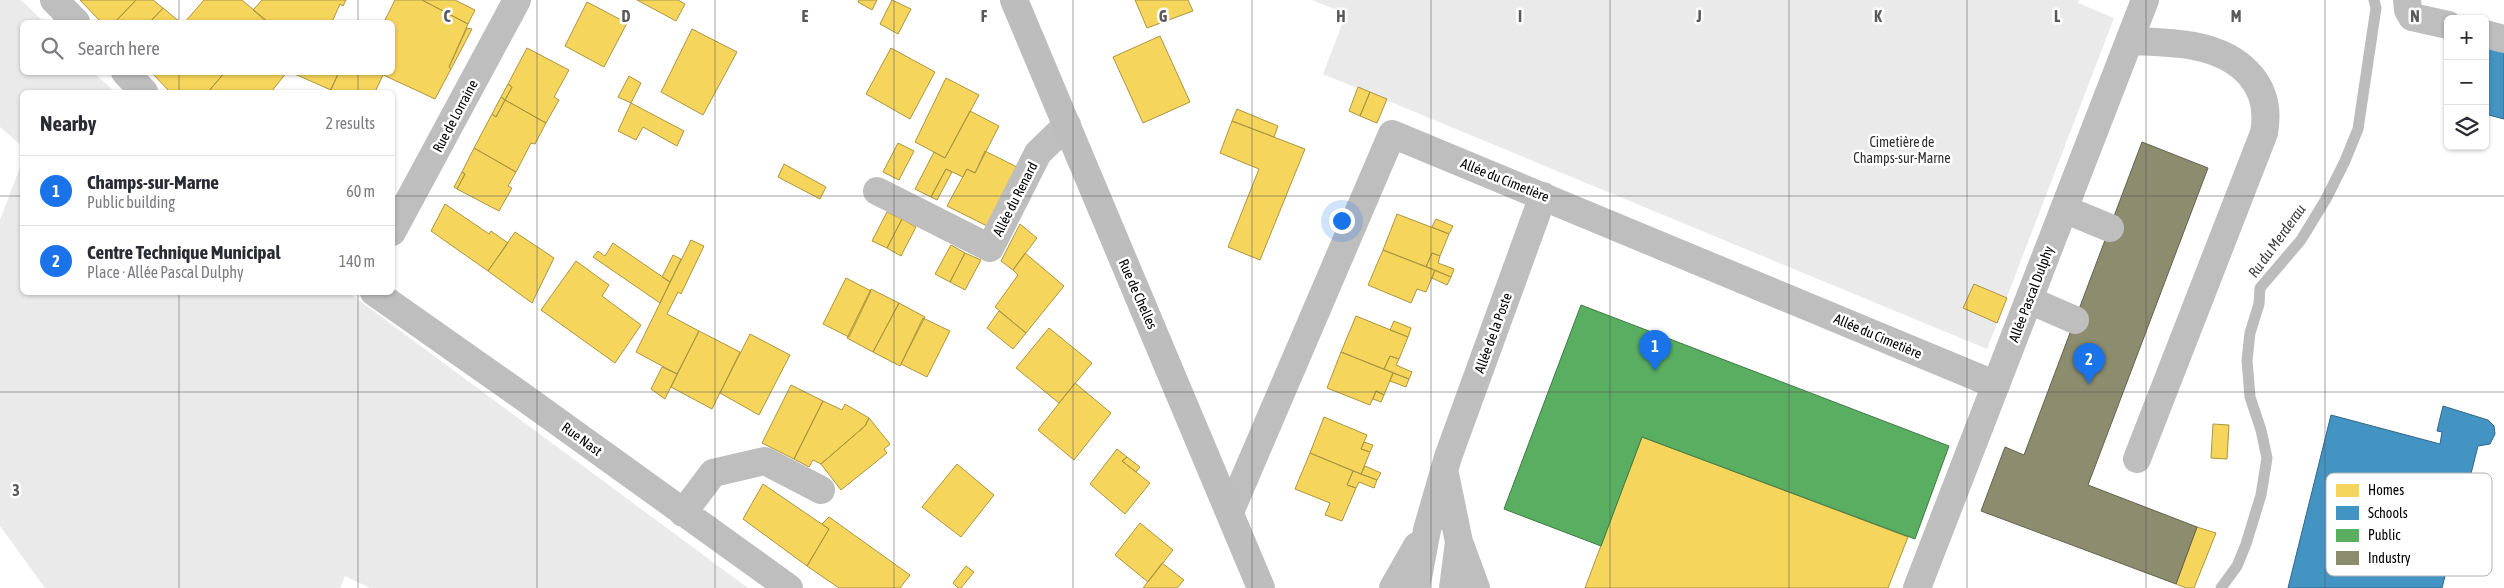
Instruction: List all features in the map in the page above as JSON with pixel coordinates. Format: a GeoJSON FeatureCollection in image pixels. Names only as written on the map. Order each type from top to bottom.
{"type":"FeatureCollection","features":[{"type":"Feature","properties":{"kind":"main road","name":"Rue de Chelles"},"geometry":{"type":"LineString","coordinates":[[1014,0],[1261,588]]}},
{"type":"Feature","properties":{"kind":"street"},"geometry":{"type":"LineString","coordinates":[[54,0],[74,20]]}},
{"type":"Feature","properties":{"kind":"street","name":"Rue de Lorraine"},"geometry":{"type":"LineString","coordinates":[[395,226],[517,0]]}},
{"type":"Feature","properties":{"kind":"street","name":"Allée Pascal Dulphy"},"geometry":{"type":"LineString","coordinates":[[1917,588],[2145,0]]}},
{"type":"Feature","properties":{"kind":"street"},"geometry":{"type":"LineString","coordinates":[[2407,0],[2408,10],[2412,16],[2444,24]]}},
{"type":"Feature","properties":{"kind":"street"},"geometry":{"type":"LineString","coordinates":[[2489,35],[2504,39]]}},
{"type":"Feature","properties":{"kind":"street"},"geometry":{"type":"LineString","coordinates":[[2129,40],[2194,46],[2225,56],[2249,73],[2258,84],[2264,96],[2267,118],[2264,133],[2137,459]]}},
{"type":"Feature","properties":{"kind":"street"},"geometry":{"type":"LineString","coordinates":[[128,75],[142,90]]}},
{"type":"Feature","properties":{"kind":"street","name":"Allée du Renard"},"geometry":{"type":"LineString","coordinates":[[878,191],[990,248],[1038,153],[1067,126]]}},
{"type":"Feature","properties":{"kind":"street","name":"Allée du Cimetière"},"geometry":{"type":"LineString","coordinates":[[1230,512],[1392,134],[1996,385]]}},
{"type":"Feature","properties":{"kind":"street","name":"Allée de la Poste"},"geometry":{"type":"LineString","coordinates":[[1416,588],[1427,530],[1444,470],[1543,196]]}},
{"type":"Feature","properties":{"kind":"street"},"geometry":{"type":"LineString","coordinates":[[2064,209],[2110,228]]}},
{"type":"Feature","properties":{"kind":"street","name":"Rue Nast"},"geometry":{"type":"LineString","coordinates":[[378,295],[789,588]]}},
{"type":"Feature","properties":{"kind":"street"},"geometry":{"type":"LineString","coordinates":[[2029,300],[2075,320]]}},
{"type":"Feature","properties":{"kind":"street"},"geometry":{"type":"LineString","coordinates":[[683,513],[713,473],[765,462],[822,490]]}},
{"type":"Feature","properties":{"kind":"street"},"geometry":{"type":"LineString","coordinates":[[1444,470],[1459,542],[1476,588]]}},
{"type":"Feature","properties":{"kind":"street"},"geometry":{"type":"LineString","coordinates":[[1393,588],[1427,530]]}},
{"type":"Feature","properties":{"kind":"street"},"geometry":{"type":"LineString","coordinates":[[1453,588],[1459,542]]}},
{"type":"Feature","properties":{"kind":"green space"},"geometry":{"type":"Polygon","coordinates":[[[0,0],[21,0],[42,20],[20,20],[20,75],[96,75],[113,90],[20,90],[20,144],[0,127],[0,0]]]}},
{"type":"Feature","properties":{"kind":"green space","name":"Cimetière de Champs-sur-Marne"},"geometry":{"type":"Polygon","coordinates":[[[1312,0],[2079,0],[2078,3],[2114,18],[1987,349],[1323,74],[1346,14],[1312,0]]]}},
{"type":"Feature","properties":{"kind":"green space"},"geometry":{"type":"Polygon","coordinates":[[[20,167],[20,295],[352,295],[748,588],[370,588],[345,576],[340,588],[45,588],[0,526],[0,220],[20,167]]]}},
{"type":"Feature","properties":{"kind":"building: Homes"},"geometry":{"type":"Polygon","coordinates":[[[80,0],[136,0],[117,20],[99,20],[80,0]]]}},
{"type":"Feature","properties":{"kind":"building: Homes"},"geometry":{"type":"Polygon","coordinates":[[[136,0],[153,0],[163,8],[152,20],[117,20],[136,0]]]}},
{"type":"Feature","properties":{"kind":"building: Homes"},"geometry":{"type":"Polygon","coordinates":[[[204,0],[242,0],[266,20],[187,20],[204,0]]]}},
{"type":"Feature","properties":{"kind":"building: Homes"},"geometry":{"type":"Polygon","coordinates":[[[262,0],[346,0],[343,6],[340,4],[333,20],[265,20],[253,10],[262,0]]]}},
{"type":"Feature","properties":{"kind":"building: Homes"},"geometry":{"type":"Polygon","coordinates":[[[395,0],[422,0],[468,24],[449,67],[451,69],[435,99],[383,75],[395,75],[395,20],[385,20],[395,0]]]}},
{"type":"Feature","properties":{"kind":"building: Homes"},"geometry":{"type":"Polygon","coordinates":[[[422,0],[455,0],[475,10],[468,24],[422,0]]]}},
{"type":"Feature","properties":{"kind":"building: Homes"},"geometry":{"type":"Polygon","coordinates":[[[637,0],[678,0],[685,4],[676,21],[637,0]]]}},
{"type":"Feature","properties":{"kind":"building: Homes"},"geometry":{"type":"Polygon","coordinates":[[[859,0],[877,0],[872,10],[858,2],[859,0]]]}},
{"type":"Feature","properties":{"kind":"building: Homes"},"geometry":{"type":"Polygon","coordinates":[[[892,0],[911,9],[898,34],[880,24],[892,0]]]}},
{"type":"Feature","properties":{"kind":"building: Homes"},"geometry":{"type":"Polygon","coordinates":[[[1135,0],[1188,0],[1193,11],[1147,28],[1135,0]]]}},
{"type":"Feature","properties":{"kind":"building: Homes"},"geometry":{"type":"Polygon","coordinates":[[[587,2],[627,23],[604,67],[565,46],[587,2]]]}},
{"type":"Feature","properties":{"kind":"building: Homes"},"geometry":{"type":"Polygon","coordinates":[[[163,8],[178,20],[152,20],[163,8]]]}},
{"type":"Feature","properties":{"kind":"building: Homes"},"geometry":{"type":"Polygon","coordinates":[[[467,28],[472,29],[451,69],[449,67],[467,28]]]}},
{"type":"Feature","properties":{"kind":"building: Homes"},"geometry":{"type":"Polygon","coordinates":[[[692,29],[737,52],[703,115],[661,92],[692,29]]]}},
{"type":"Feature","properties":{"kind":"building: Homes"},"geometry":{"type":"Polygon","coordinates":[[[1160,36],[1190,102],[1143,123],[1113,57],[1160,36]]]}},
{"type":"Feature","properties":{"kind":"building: Homes"},"geometry":{"type":"Polygon","coordinates":[[[527,48],[569,70],[554,97],[559,100],[546,123],[505,100],[512,87],[508,84],[527,48]]]}},
{"type":"Feature","properties":{"kind":"building: Homes"},"geometry":{"type":"Polygon","coordinates":[[[891,48],[935,72],[910,119],[866,94],[891,48]]]}},
{"type":"Feature","properties":{"kind":"building: Homes"},"geometry":{"type":"Polygon","coordinates":[[[154,75],[222,75],[210,90],[168,90],[154,75]]]}},
{"type":"Feature","properties":{"kind":"building: Homes"},"geometry":{"type":"Polygon","coordinates":[[[222,75],[285,75],[273,90],[210,90],[222,75]]]}},
{"type":"Feature","properties":{"kind":"building: Homes"},"geometry":{"type":"Polygon","coordinates":[[[297,75],[338,75],[331,90],[297,75]]]}},
{"type":"Feature","properties":{"kind":"building: Homes"},"geometry":{"type":"Polygon","coordinates":[[[338,75],[383,75],[376,90],[330,90],[338,75]]]}},
{"type":"Feature","properties":{"kind":"building: Homes"},"geometry":{"type":"Polygon","coordinates":[[[629,76],[641,83],[631,103],[618,97],[629,76]]]}},
{"type":"Feature","properties":{"kind":"building: Homes"},"geometry":{"type":"Polygon","coordinates":[[[946,78],[979,95],[945,158],[915,142],[946,78]]]}},
{"type":"Feature","properties":{"kind":"building: Homes"},"geometry":{"type":"Polygon","coordinates":[[[508,84],[512,87],[505,100],[501,97],[508,84]]]}},
{"type":"Feature","properties":{"kind":"building: Homes"},"geometry":{"type":"Polygon","coordinates":[[[1358,87],[1370,92],[1360,116],[1349,111],[1358,87]]]}},
{"type":"Feature","properties":{"kind":"building: Homes"},"geometry":{"type":"Polygon","coordinates":[[[1370,92],[1387,99],[1377,123],[1360,116],[1370,92]]]}},
{"type":"Feature","properties":{"kind":"building: Homes"},"geometry":{"type":"Polygon","coordinates":[[[501,97],[505,100],[496,117],[492,114],[501,97]]]}},
{"type":"Feature","properties":{"kind":"building: Homes"},"geometry":{"type":"Polygon","coordinates":[[[505,100],[546,123],[535,144],[531,143],[516,172],[474,148],[492,114],[496,117],[505,100]]]}},
{"type":"Feature","properties":{"kind":"building: Homes"},"geometry":{"type":"Polygon","coordinates":[[[631,103],[684,131],[677,146],[643,127],[636,140],[618,131],[631,103]]]}},
{"type":"Feature","properties":{"kind":"building: Homes"},"geometry":{"type":"Polygon","coordinates":[[[1237,109],[1278,126],[1274,137],[1232,121],[1237,109]]]}},
{"type":"Feature","properties":{"kind":"building: Homes"},"geometry":{"type":"Polygon","coordinates":[[[970,111],[999,126],[975,173],[967,169],[963,177],[946,169],[931,197],[915,189],[934,152],[945,158],[970,111]]]}},
{"type":"Feature","properties":{"kind":"building: Homes"},"geometry":{"type":"Polygon","coordinates":[[[1232,121],[1305,149],[1260,260],[1228,247],[1259,169],[1220,153],[1232,121]]]}},
{"type":"Feature","properties":{"kind":"building: Homes"},"geometry":{"type":"Polygon","coordinates":[[[898,143],[914,151],[899,180],[883,172],[898,143]]]}},
{"type":"Feature","properties":{"kind":"building: Homes"},"geometry":{"type":"Polygon","coordinates":[[[474,148],[516,172],[508,186],[512,188],[499,211],[457,189],[465,174],[462,172],[474,148]]]}},
{"type":"Feature","properties":{"kind":"building: Homes"},"geometry":{"type":"Polygon","coordinates":[[[985,151],[1017,167],[987,226],[947,206],[967,169],[975,173],[985,151]]]}},
{"type":"Feature","properties":{"kind":"building: Homes"},"geometry":{"type":"Polygon","coordinates":[[[784,164],[826,187],[820,199],[778,177],[784,164]]]}},
{"type":"Feature","properties":{"kind":"building: Homes"},"geometry":{"type":"Polygon","coordinates":[[[946,169],[952,172],[937,200],[931,197],[946,169]]]}},
{"type":"Feature","properties":{"kind":"building: Homes"},"geometry":{"type":"Polygon","coordinates":[[[462,172],[465,174],[457,189],[454,187],[462,172]]]}},
{"type":"Feature","properties":{"kind":"building: Homes"},"geometry":{"type":"Polygon","coordinates":[[[445,204],[489,234],[491,231],[508,243],[488,271],[431,231],[445,204]]]}},
{"type":"Feature","properties":{"kind":"building: Homes"},"geometry":{"type":"Polygon","coordinates":[[[887,212],[902,219],[887,248],[872,241],[887,212]]]}},
{"type":"Feature","properties":{"kind":"building: Homes"},"geometry":{"type":"Polygon","coordinates":[[[1397,214],[1449,234],[1440,256],[1432,253],[1426,267],[1383,250],[1397,214]]]}},
{"type":"Feature","properties":{"kind":"building: Homes"},"geometry":{"type":"Polygon","coordinates":[[[902,219],[916,227],[901,256],[887,248],[902,219]]]}},
{"type":"Feature","properties":{"kind":"building: Homes"},"geometry":{"type":"Polygon","coordinates":[[[1436,219],[1453,226],[1449,234],[1432,227],[1436,219]]]}},
{"type":"Feature","properties":{"kind":"building: Homes"},"geometry":{"type":"Polygon","coordinates":[[[1020,224],[1037,238],[1013,270],[1001,261],[1020,224]]]}},
{"type":"Feature","properties":{"kind":"building: Homes"},"geometry":{"type":"Polygon","coordinates":[[[515,232],[554,258],[532,303],[488,271],[515,232]]]}},
{"type":"Feature","properties":{"kind":"building: Homes"},"geometry":{"type":"Polygon","coordinates":[[[691,240],[704,246],[681,294],[678,292],[667,314],[699,331],[677,374],[636,352],[691,240]]]}},
{"type":"Feature","properties":{"kind":"building: Homes"},"geometry":{"type":"Polygon","coordinates":[[[613,243],[670,282],[660,303],[593,257],[598,251],[605,256],[613,243]]]}},
{"type":"Feature","properties":{"kind":"building: Homes"},"geometry":{"type":"Polygon","coordinates":[[[951,245],[965,253],[950,282],[935,274],[951,245]]]}},
{"type":"Feature","properties":{"kind":"building: Homes"},"geometry":{"type":"Polygon","coordinates":[[[1383,250],[1435,270],[1426,292],[1417,289],[1411,303],[1368,285],[1383,250]]]}},
{"type":"Feature","properties":{"kind":"building: Homes"},"geometry":{"type":"Polygon","coordinates":[[[965,253],[981,260],[965,290],[950,282],[965,253]]]}},
{"type":"Feature","properties":{"kind":"building: Homes"},"geometry":{"type":"Polygon","coordinates":[[[1025,253],[1064,286],[1026,333],[995,307],[1018,275],[1013,270],[1025,253]]]}},
{"type":"Feature","properties":{"kind":"building: Homes"},"geometry":{"type":"Polygon","coordinates":[[[1432,253],[1440,256],[1438,263],[1454,269],[1451,277],[1426,267],[1432,253]]]}},
{"type":"Feature","properties":{"kind":"building: Homes"},"geometry":{"type":"Polygon","coordinates":[[[673,255],[681,259],[670,282],[662,277],[673,255]]]}},
{"type":"Feature","properties":{"kind":"building: Homes"},"geometry":{"type":"Polygon","coordinates":[[[576,261],[609,285],[602,296],[641,325],[615,363],[541,310],[576,261]]]}},
{"type":"Feature","properties":{"kind":"building: Homes"},"geometry":{"type":"Polygon","coordinates":[[[1435,270],[1451,277],[1447,285],[1432,278],[1435,270]]]}},
{"type":"Feature","properties":{"kind":"building: Homes"},"geometry":{"type":"Polygon","coordinates":[[[846,278],[871,291],[849,337],[823,324],[846,278]]]}},
{"type":"Feature","properties":{"kind":"building: Homes"},"geometry":{"type":"Polygon","coordinates":[[[1974,284],[2007,298],[1997,323],[1963,308],[1974,284]]]}},
{"type":"Feature","properties":{"kind":"building: Homes"},"geometry":{"type":"Polygon","coordinates":[[[871,289],[899,303],[873,352],[847,338],[871,289]]]}},
{"type":"Feature","properties":{"kind":"building: Homes"},"geometry":{"type":"Polygon","coordinates":[[[899,303],[925,317],[900,366],[873,352],[899,303]]]}},
{"type":"Feature","properties":{"kind":"building: Homes"},"geometry":{"type":"Polygon","coordinates":[[[999,311],[1026,333],[1013,349],[987,328],[999,311]]]}},
{"type":"Feature","properties":{"kind":"building: Homes"},"geometry":{"type":"Polygon","coordinates":[[[1356,316],[1408,337],[1399,359],[1390,356],[1384,369],[1341,352],[1356,316]]]}},
{"type":"Feature","properties":{"kind":"building: Homes"},"geometry":{"type":"Polygon","coordinates":[[[923,318],[950,331],[927,377],[901,364],[923,318]]]}},
{"type":"Feature","properties":{"kind":"building: Homes"},"geometry":{"type":"Polygon","coordinates":[[[1394,321],[1411,328],[1408,337],[1390,330],[1394,321]]]}},
{"type":"Feature","properties":{"kind":"building: Homes"},"geometry":{"type":"Polygon","coordinates":[[[1049,328],[1092,363],[1059,403],[1016,368],[1049,328]]]}},
{"type":"Feature","properties":{"kind":"building: Homes"},"geometry":{"type":"Polygon","coordinates":[[[699,331],[740,352],[712,409],[671,387],[699,331]]]}},
{"type":"Feature","properties":{"kind":"building: Homes"},"geometry":{"type":"Polygon","coordinates":[[[750,334],[790,355],[759,415],[720,393],[750,334]]]}},
{"type":"Feature","properties":{"kind":"building: Homes"},"geometry":{"type":"Polygon","coordinates":[[[1341,352],[1393,373],[1384,395],[1376,391],[1370,405],[1327,388],[1341,352]]]}},
{"type":"Feature","properties":{"kind":"building: Homes"},"geometry":{"type":"Polygon","coordinates":[[[1390,356],[1399,359],[1396,365],[1412,372],[1409,379],[1384,369],[1390,356]]]}},
{"type":"Feature","properties":{"kind":"building: Homes"},"geometry":{"type":"Polygon","coordinates":[[[662,367],[677,374],[665,399],[651,389],[662,367]]]}},
{"type":"Feature","properties":{"kind":"building: Homes"},"geometry":{"type":"Polygon","coordinates":[[[1393,373],[1409,379],[1406,387],[1390,381],[1393,373]]]}},
{"type":"Feature","properties":{"kind":"building: Homes"},"geometry":{"type":"Polygon","coordinates":[[[1075,383],[1111,413],[1074,460],[1038,430],[1075,383]]]}},
{"type":"Feature","properties":{"kind":"building: Homes"},"geometry":{"type":"Polygon","coordinates":[[[791,385],[823,401],[794,459],[762,443],[791,385]]]}},
{"type":"Feature","properties":{"kind":"building: Homes"},"geometry":{"type":"Polygon","coordinates":[[[1376,391],[1384,395],[1381,402],[1373,399],[1376,391]]]}},
{"type":"Feature","properties":{"kind":"building: Homes"},"geometry":{"type":"Polygon","coordinates":[[[823,401],[842,410],[845,404],[869,418],[865,426],[821,464],[813,460],[809,467],[794,459],[823,401]]]}},
{"type":"Feature","properties":{"kind":"building: Homes"},"geometry":{"type":"Polygon","coordinates":[[[1324,417],[1367,435],[1361,449],[1370,452],[1361,474],[1310,453],[1324,417]]]}},
{"type":"Feature","properties":{"kind":"building: Homes"},"geometry":{"type":"Polygon","coordinates":[[[869,418],[890,444],[884,449],[887,453],[841,490],[821,464],[865,426],[869,418]]]}},
{"type":"Feature","properties":{"kind":"building: Homes"},"geometry":{"type":"Polygon","coordinates":[[[2213,424],[2229,425],[2227,459],[2211,458],[2213,424]]]}},
{"type":"Feature","properties":{"kind":"building: Homes"},"geometry":{"type":"Polygon","coordinates":[[[1642,437],[1908,537],[1888,588],[1585,588],[1642,437]]]}},
{"type":"Feature","properties":{"kind":"building: Homes"},"geometry":{"type":"Polygon","coordinates":[[[1364,442],[1373,445],[1370,452],[1361,449],[1364,442]]]}},
{"type":"Feature","properties":{"kind":"building: Homes"},"geometry":{"type":"Polygon","coordinates":[[[1117,449],[1127,457],[1122,461],[1150,483],[1125,514],[1090,484],[1117,449]]]}},
{"type":"Feature","properties":{"kind":"building: Homes"},"geometry":{"type":"Polygon","coordinates":[[[1310,453],[1353,471],[1347,485],[1356,488],[1342,521],[1325,515],[1330,503],[1295,489],[1310,453]]]}},
{"type":"Feature","properties":{"kind":"building: Homes"},"geometry":{"type":"Polygon","coordinates":[[[1127,457],[1140,467],[1136,472],[1122,461],[1127,457]]]}},
{"type":"Feature","properties":{"kind":"building: Homes"},"geometry":{"type":"Polygon","coordinates":[[[957,464],[994,495],[961,537],[922,507],[957,464]]]}},
{"type":"Feature","properties":{"kind":"building: Homes"},"geometry":{"type":"Polygon","coordinates":[[[1365,466],[1381,473],[1377,480],[1361,474],[1365,466]]]}},
{"type":"Feature","properties":{"kind":"building: Homes"},"geometry":{"type":"Polygon","coordinates":[[[1353,471],[1377,480],[1374,488],[1359,482],[1356,488],[1347,485],[1353,471]]]}},
{"type":"Feature","properties":{"kind":"building: Homes"},"geometry":{"type":"Polygon","coordinates":[[[763,484],[829,529],[807,566],[743,519],[763,484]]]}},
{"type":"Feature","properties":{"kind":"building: Homes"},"geometry":{"type":"Polygon","coordinates":[[[829,517],[910,575],[900,588],[839,588],[807,566],[829,529],[822,524],[829,517]]]}},
{"type":"Feature","properties":{"kind":"building: Homes"},"geometry":{"type":"Polygon","coordinates":[[[1140,523],[1173,550],[1148,582],[1115,555],[1140,523]]]}},
{"type":"Feature","properties":{"kind":"building: Homes"},"geometry":{"type":"Polygon","coordinates":[[[2197,527],[2216,533],[2194,588],[2186,588],[2176,584],[2197,527]]]}},
{"type":"Feature","properties":{"kind":"building: Homes"},"geometry":{"type":"Polygon","coordinates":[[[1162,563],[1184,580],[1177,588],[1143,588],[1162,563]]]}},
{"type":"Feature","properties":{"kind":"building: Homes"},"geometry":{"type":"Polygon","coordinates":[[[966,566],[974,572],[961,588],[958,588],[953,583],[966,566]]]}},
{"type":"Feature","properties":{"kind":"building: Schools"},"geometry":{"type":"Polygon","coordinates":[[[2489,48],[2504,51],[2504,119],[2489,115],[2489,48]]]}},
{"type":"Feature","properties":{"kind":"building: Schools"},"geometry":{"type":"Polygon","coordinates":[[[2443,406],[2488,420],[2494,426],[2495,434],[2490,444],[2478,446],[2471,473],[2326,473],[2326,576],[2445,576],[2442,588],[2288,588],[2331,415],[2440,444],[2442,432],[2437,431],[2443,406]]]}},
{"type":"Feature","properties":{"kind":"building: Public"},"geometry":{"type":"Polygon","coordinates":[[[1581,305],[1949,446],[1915,539],[1642,437],[1601,546],[1504,509],[1581,305]]]}},
{"type":"Feature","properties":{"kind":"building: Industry"},"geometry":{"type":"Polygon","coordinates":[[[2142,142],[2208,168],[2088,485],[2197,527],[2176,584],[1981,511],[2005,447],[2024,455],[2142,142]]]}},
{"type":"Feature","properties":{"kind":"waterway","name":"Ru du Merderau"},"geometry":{"type":"LineString","coordinates":[[2221,588],[2237,566],[2246,544],[2261,495],[2267,458],[2261,430],[2250,397],[2247,360],[2250,333],[2259,304],[2260,288],[2301,240],[2326,199],[2358,129],[2376,8],[2374,0]]}},
{"type":"Feature","properties":{"kind":"place","name":"Champs-sur-Marne"},"geometry":{"type":"Point","coordinates":[1655,371]}},
{"type":"Feature","properties":{"kind":"place","name":"Centre Technique Municipal"},"geometry":{"type":"Point","coordinates":[2089,384]}}]}
